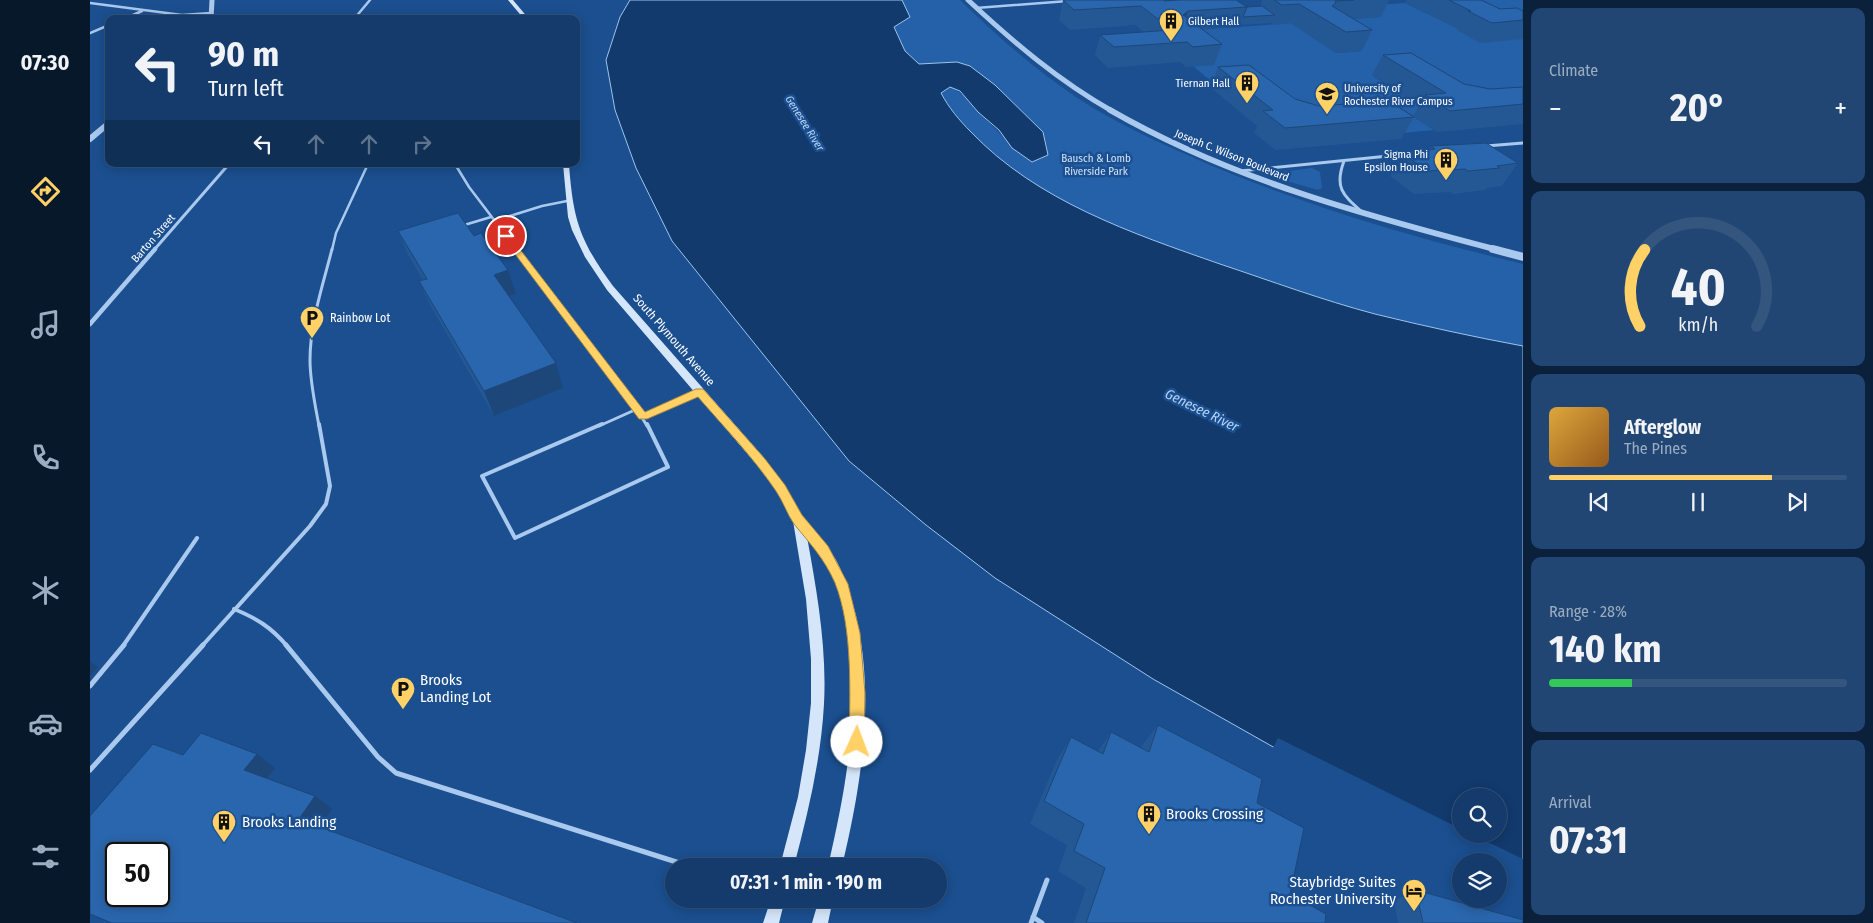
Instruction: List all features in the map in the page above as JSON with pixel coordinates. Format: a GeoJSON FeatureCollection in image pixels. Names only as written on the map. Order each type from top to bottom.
{"type":"FeatureCollection","features":[{"type":"Feature","properties":{"kind":"main road"},"geometry":{"type":"LineString","coordinates":[[510,0],[522,15]]}},
{"type":"Feature","properties":{"kind":"main road","name":"South Plymouth Avenue"},"geometry":{"type":"LineString","coordinates":[[566,167],[568,201],[575,232],[592,264],[699,392],[761,462],[780,488],[797,519],[824,549],[842,584],[854,633],[858,693],[856,758],[837,858]]}},
{"type":"Feature","properties":{"kind":"main road","name":"South Plymouth Avenue"},"geometry":{"type":"LineString","coordinates":[[789,858],[813,752],[818,680],[812,598],[797,519]]}},
{"type":"Feature","properties":{"kind":"main road"},"geometry":{"type":"LineString","coordinates":[[771,923],[775,908]]}},
{"type":"Feature","properties":{"kind":"main road"},"geometry":{"type":"LineString","coordinates":[[820,923],[824,908]]}},
{"type":"Feature","properties":{"kind":"street"},"geometry":{"type":"LineString","coordinates":[[211,15],[212,0]]}},
{"type":"Feature","properties":{"kind":"street"},"geometry":{"type":"LineString","coordinates":[[357,15],[370,0]]}},
{"type":"Feature","properties":{"kind":"street","name":"Joseph C. Wilson Boulevard"},"geometry":{"type":"LineString","coordinates":[[968,0],[1034,58],[1091,100],[1156,134],[1239,171],[1363,213],[1523,257]]}},
{"type":"Feature","properties":{"kind":"street"},"geometry":{"type":"LineString","coordinates":[[976,8],[1072,1]]}},
{"type":"Feature","properties":{"kind":"street"},"geometry":{"type":"LineString","coordinates":[[90,3],[182,15]]}},
{"type":"Feature","properties":{"kind":"street"},"geometry":{"type":"LineString","coordinates":[[133,15],[144,10]]}},
{"type":"Feature","properties":{"kind":"street"},"geometry":{"type":"LineString","coordinates":[[90,33],[105,27]]}},
{"type":"Feature","properties":{"kind":"street"},"geometry":{"type":"LineString","coordinates":[[90,139],[105,126]]}},
{"type":"Feature","properties":{"kind":"street"},"geometry":{"type":"LineString","coordinates":[[1484,147],[1523,143]]}},
{"type":"Feature","properties":{"kind":"street"},"geometry":{"type":"LineString","coordinates":[[1239,171],[1417,153]]}},
{"type":"Feature","properties":{"kind":"street"},"geometry":{"type":"LineString","coordinates":[[1344,161],[1338,176],[1341,193],[1363,213]]}},
{"type":"Feature","properties":{"kind":"street","name":"Barton Street"},"geometry":{"type":"LineString","coordinates":[[90,324],[225,167]]}},
{"type":"Feature","properties":{"kind":"lane"},"geometry":{"type":"LineString","coordinates":[[90,770],[318,516],[326,504],[330,494],[330,486],[311,380],[312,340],[318,300],[336,233],[367,167]]}},
{"type":"Feature","properties":{"kind":"lane"},"geometry":{"type":"LineString","coordinates":[[457,167],[491,217],[637,409],[643,417],[668,467],[515,538],[482,476],[637,409]]}},
{"type":"Feature","properties":{"kind":"lane"},"geometry":{"type":"LineString","coordinates":[[494,221],[542,206],[568,201]]}},
{"type":"Feature","properties":{"kind":"lane"},"geometry":{"type":"LineString","coordinates":[[456,228],[491,217]]}},
{"type":"Feature","properties":{"kind":"lane"},"geometry":{"type":"LineString","coordinates":[[643,417],[699,392]]}},
{"type":"Feature","properties":{"kind":"lane"},"geometry":{"type":"LineString","coordinates":[[90,686],[115,658],[197,538]]}},
{"type":"Feature","properties":{"kind":"lane"},"geometry":{"type":"LineString","coordinates":[[234,609],[257,618],[276,633],[378,757],[396,773],[665,859]]}},
{"type":"Feature","properties":{"kind":"lane"},"geometry":{"type":"LineString","coordinates":[[1042,923],[1032,920],[1047,880]]}},
{"type":"Feature","properties":{"kind":"green space","name":"Bausch & Lomb Riverside Park"},"geometry":{"type":"Polygon","coordinates":[[[902,0],[960,0],[1016,51],[1076,97],[1122,124],[1203,162],[1281,193],[1361,220],[1523,264],[1523,346],[1412,323],[1317,297],[1155,241],[1122,228],[1058,197],[1027,179],[999,158],[960,120],[941,93],[950,87],[959,92],[1012,148],[1047,147],[1043,132],[995,85],[970,66],[957,62],[919,64],[905,51],[894,27],[910,17],[902,0]]]}},
{"type":"Feature","properties":{"kind":"green space"},"geometry":{"type":"Polygon","coordinates":[[[1469,0],[1523,0],[1523,26],[1469,0]]]}},
{"type":"Feature","properties":{"kind":"green space"},"geometry":{"type":"Polygon","coordinates":[[[1405,3],[1423,12],[1523,39],[1523,107],[1373,76],[1433,115],[1414,117],[1434,130],[1394,134],[1218,87],[1194,67],[1182,31],[1291,23],[1336,53],[1361,51],[1326,21],[1380,17],[1378,5],[1405,3]]]}},
{"type":"Feature","properties":{"kind":"green space"},"geometry":{"type":"Polygon","coordinates":[[[1312,168],[1320,172],[1322,188],[1318,190],[1283,180],[1279,174],[1281,172],[1312,168]]]}},
{"type":"Feature","properties":{"kind":"water","name":"Genesee River"},"geometry":{"type":"Polygon","coordinates":[[[630,0],[902,0],[910,17],[894,27],[905,51],[919,64],[957,62],[970,66],[995,85],[1043,132],[1048,155],[1032,162],[1012,148],[999,130],[978,112],[960,91],[950,87],[941,93],[962,123],[997,156],[1055,196],[1120,227],[1153,240],[1316,297],[1393,318],[1523,346],[1523,876],[1507,866],[1507,853],[1482,853],[1461,843],[1507,843],[1507,788],[1452,788],[1452,839],[1344,787],[1153,679],[995,578],[926,525],[849,461],[672,241],[636,168],[615,110],[606,60],[620,17],[630,0]]]}},
{"type":"Feature","properties":{"kind":"pier"},"geometry":{"type":"Polygon","coordinates":[[[1278,738],[1452,825],[1452,843],[1490,843],[1523,859],[1523,879],[1507,871],[1507,853],[1470,853],[1343,789],[1272,750],[1278,738]]]}},
{"type":"Feature","properties":{"kind":"building"},"geometry":{"type":"Polygon","coordinates":[[[1063,0],[1236,0],[1247,7],[1188,11],[1183,15],[1222,44],[1193,47],[1187,42],[1114,47],[1100,35],[1172,30],[1141,6],[1074,10],[1063,0]]]}},
{"type":"Feature","properties":{"kind":"building"},"geometry":{"type":"Polygon","coordinates":[[[1274,0],[1354,0],[1335,1],[1336,3],[1332,6],[1372,30],[1346,32],[1299,4],[1282,5],[1274,0]]]}},
{"type":"Feature","properties":{"kind":"building"},"geometry":{"type":"Polygon","coordinates":[[[1449,0],[1481,0],[1500,9],[1517,8],[1523,11],[1523,20],[1492,23],[1449,0]]]}},
{"type":"Feature","properties":{"kind":"building"},"geometry":{"type":"Polygon","coordinates":[[[1262,6],[1275,15],[1243,17],[1247,7],[1262,6]]]}},
{"type":"Feature","properties":{"kind":"building"},"geometry":{"type":"Polygon","coordinates":[[[1411,53],[1464,84],[1490,89],[1523,87],[1523,104],[1450,111],[1425,95],[1446,93],[1383,55],[1411,53]]]}},
{"type":"Feature","properties":{"kind":"building"},"geometry":{"type":"Polygon","coordinates":[[[1249,65],[1295,99],[1319,106],[1389,101],[1414,117],[1285,128],[1263,111],[1273,110],[1218,67],[1249,65]]]}},
{"type":"Feature","properties":{"kind":"building"},"geometry":{"type":"Polygon","coordinates":[[[1486,143],[1518,163],[1497,166],[1500,168],[1468,171],[1465,169],[1428,171],[1403,154],[1435,149],[1431,146],[1486,143]]]}},
{"type":"Feature","properties":{"kind":"building"},"geometry":{"type":"Polygon","coordinates":[[[458,213],[474,236],[481,233],[508,270],[494,275],[556,363],[484,391],[419,281],[427,279],[398,231],[458,213]]]}},
{"type":"Feature","properties":{"kind":"building","name":"Brooks Crossing"},"geometry":{"type":"Polygon","coordinates":[[[1158,725],[1262,779],[1257,803],[1304,828],[1290,894],[1326,914],[1325,923],[1086,923],[1105,868],[1074,851],[1084,824],[1044,801],[1071,737],[1103,754],[1111,732],[1149,752],[1158,725]]]}},
{"type":"Feature","properties":{"kind":"building","name":"Brooks Landing"},"geometry":{"type":"Polygon","coordinates":[[[201,733],[257,754],[244,770],[315,796],[299,819],[577,923],[112,923],[90,914],[90,816],[153,744],[183,755],[201,733]]]}},
{"type":"Feature","properties":{"kind":"building"},"geometry":{"type":"Polygon","coordinates":[[[1416,890],[1452,900],[1452,908],[1480,908],[1523,920],[1523,923],[1423,923],[1416,890]]]}},
{"type":"Feature","properties":{"kind":"place","name":"Gilbert Hall"},"geometry":{"type":"Point","coordinates":[1171,42]}},
{"type":"Feature","properties":{"kind":"place","name":"Tiernan Hall"},"geometry":{"type":"Point","coordinates":[1247,104]}},
{"type":"Feature","properties":{"kind":"place","name":"University of Rochester River Campus"},"geometry":{"type":"Point","coordinates":[1327,115]}},
{"type":"Feature","properties":{"kind":"place","name":"Sigma Phi Epsilon House"},"geometry":{"type":"Point","coordinates":[1446,181]}},
{"type":"Feature","properties":{"kind":"place","name":"Rainbow Lot"},"geometry":{"type":"Point","coordinates":[312,339]}},
{"type":"Feature","properties":{"kind":"place","name":"Brooks Landing Lot"},"geometry":{"type":"Point","coordinates":[403,710]}},
{"type":"Feature","properties":{"kind":"place","name":"Brooks Crossing"},"geometry":{"type":"Point","coordinates":[1149,835]}},
{"type":"Feature","properties":{"kind":"place","name":"Brooks Landing"},"geometry":{"type":"Point","coordinates":[224,843]}},
{"type":"Feature","properties":{"kind":"place","name":"Staybridge Suites Rochester University"},"geometry":{"type":"Point","coordinates":[1414,912]}},
{"type":"Feature","properties":{"kind":"route"},"geometry":{"type":"LineString","coordinates":[[506,236],[643,417],[699,392],[761,462],[780,488],[797,519],[824,549],[842,584],[854,633],[858,693],[857,742]]}}]}
